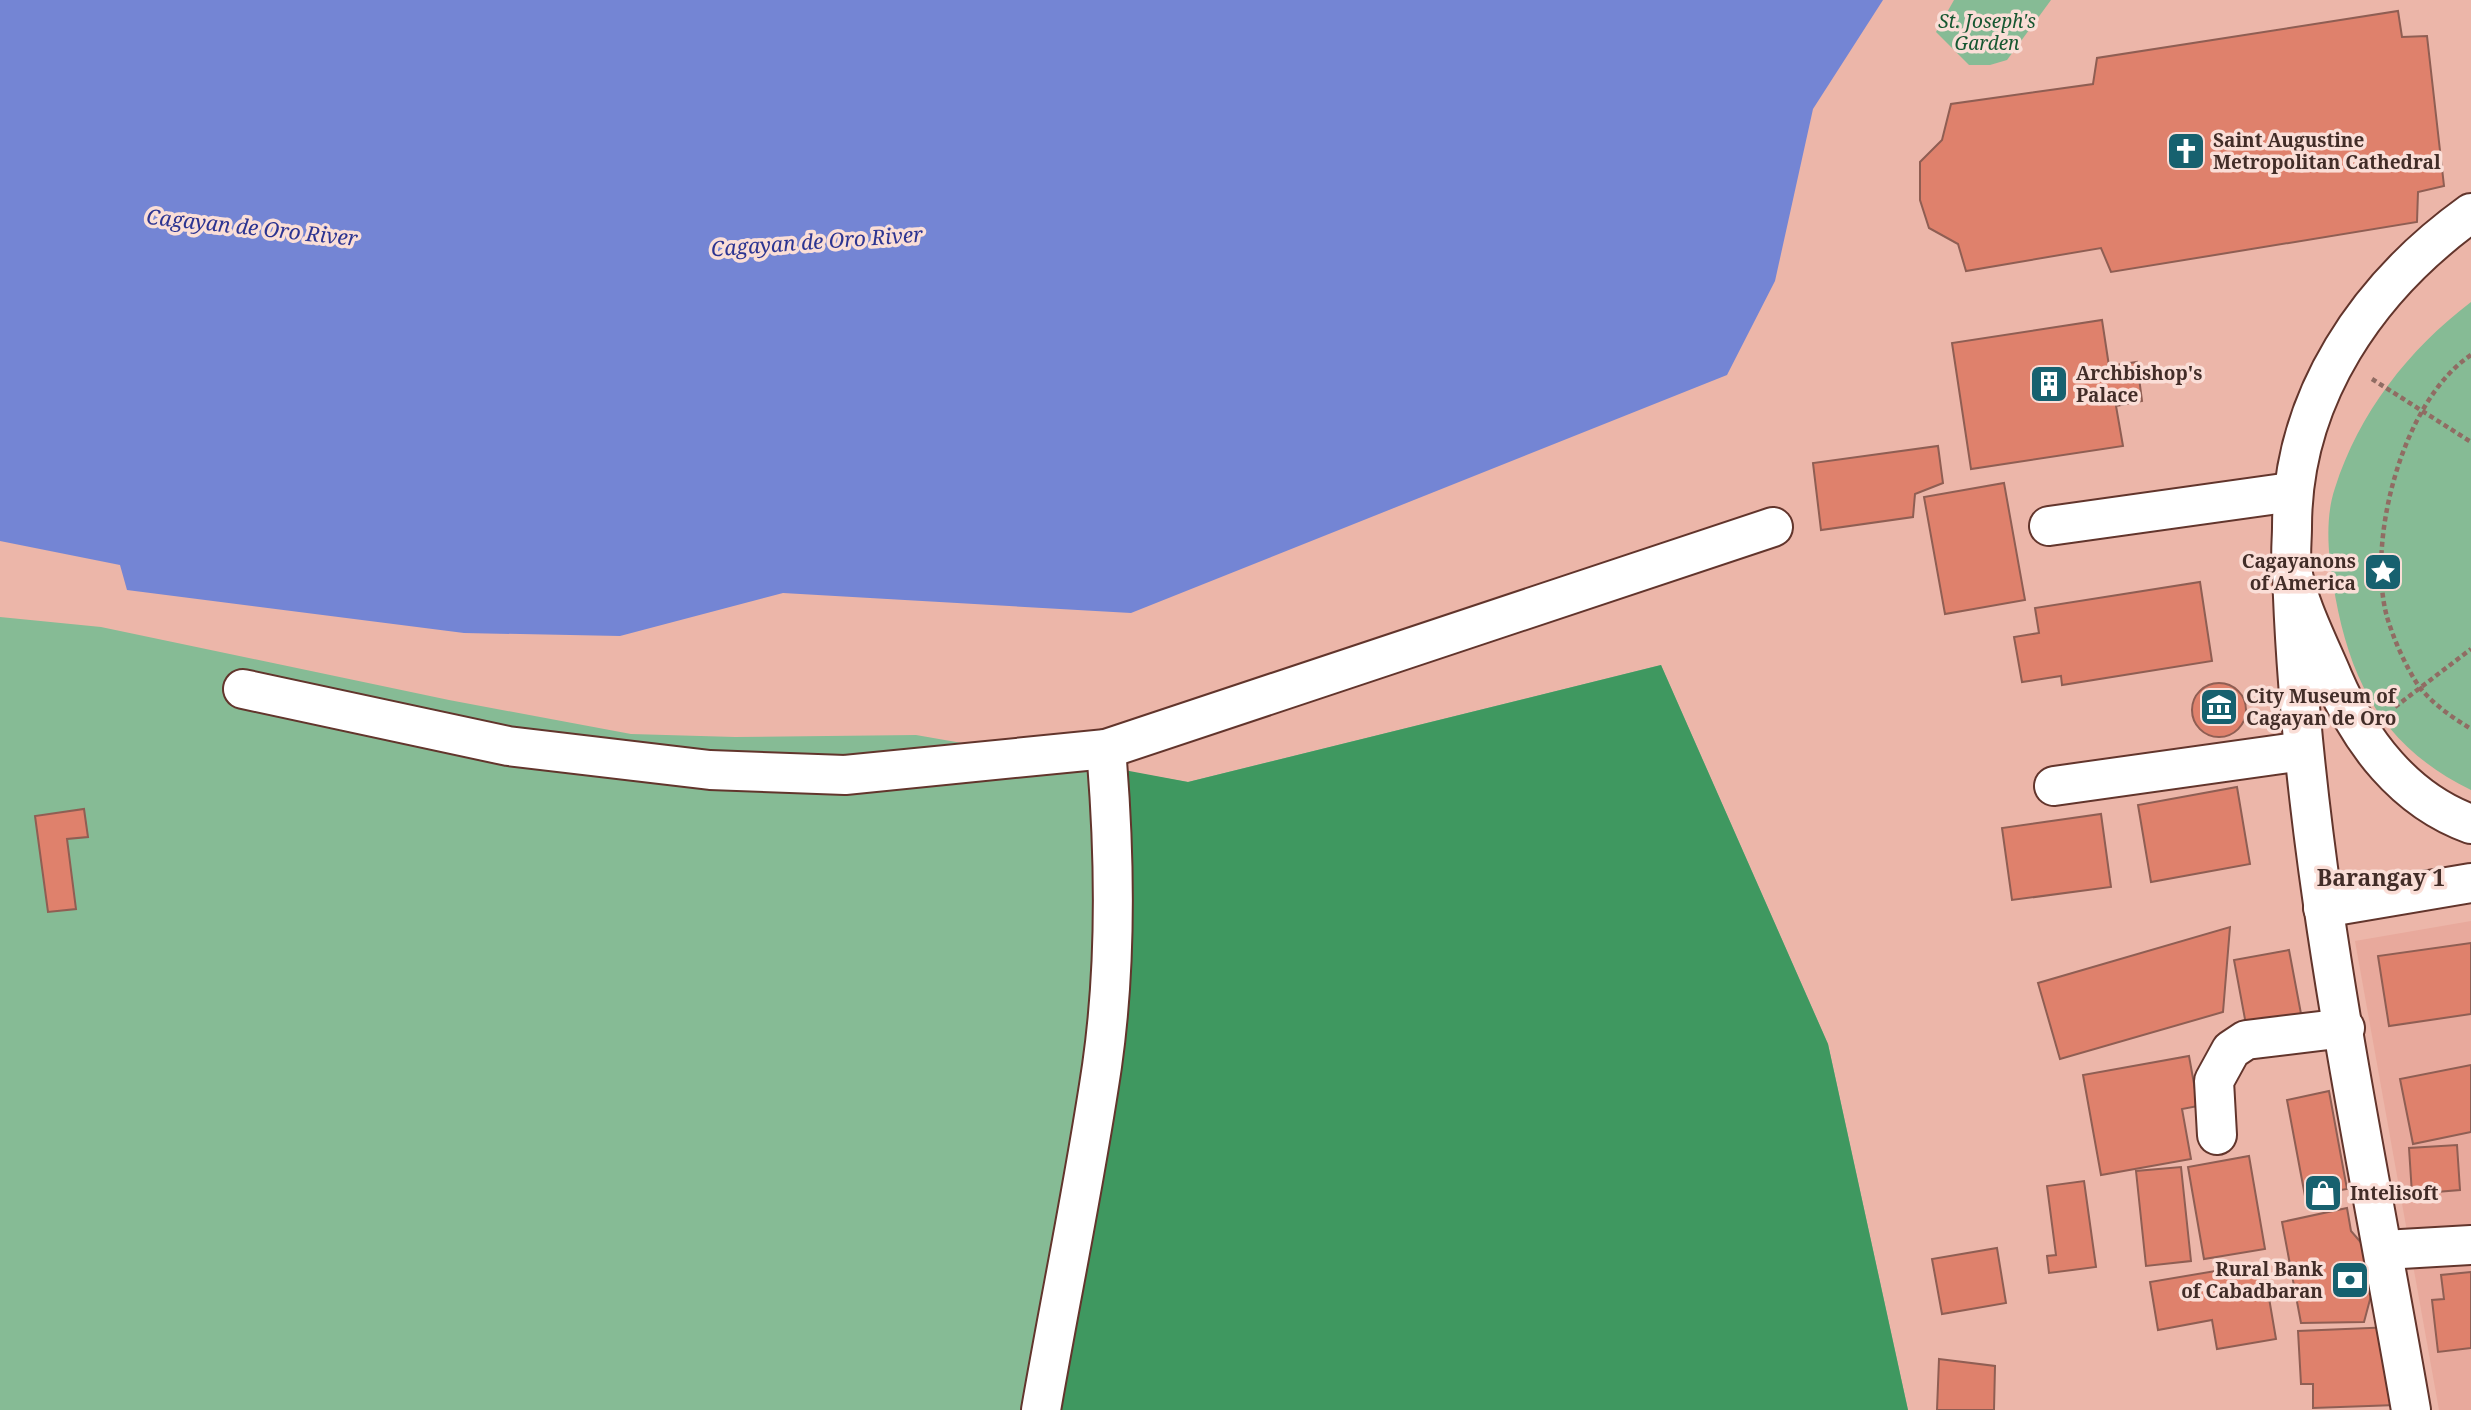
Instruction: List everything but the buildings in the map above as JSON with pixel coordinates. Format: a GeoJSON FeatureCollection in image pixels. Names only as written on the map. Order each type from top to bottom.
{"type":"FeatureCollection","features":[{"type":"Feature","properties":{"kind":"street"},"geometry":{"type":"LineString","coordinates":[[2411,1410],[2323,908],[2303,751],[2292,569],[2292,492],[2305,435],[2336,356],[2397,275],[2441,235],[2471,213]]}},
{"type":"Feature","properties":{"kind":"street"},"geometry":{"type":"LineString","coordinates":[[2049,526],[2292,492]]}},
{"type":"Feature","properties":{"kind":"street"},"geometry":{"type":"LineString","coordinates":[[243,689],[508,746],[710,770],[845,775],[1107,749],[1773,527]]}},
{"type":"Feature","properties":{"kind":"street"},"geometry":{"type":"LineString","coordinates":[[2292,569],[2320,648],[2346,708],[2369,747],[2427,802],[2471,824]]}},
{"type":"Feature","properties":{"kind":"street"},"geometry":{"type":"LineString","coordinates":[[1041,1410],[1102,1064],[1112,952],[1114,849],[1107,749]]}},
{"type":"Feature","properties":{"kind":"street"},"geometry":{"type":"LineString","coordinates":[[2054,786],[2303,751]]}},
{"type":"Feature","properties":{"kind":"street"},"geometry":{"type":"LineString","coordinates":[[2323,908],[2471,883]]}},
{"type":"Feature","properties":{"kind":"street"},"geometry":{"type":"LineString","coordinates":[[2217,1135],[2214,1081],[2231,1049],[2246,1040],[2345,1027]]}},
{"type":"Feature","properties":{"kind":"street"},"geometry":{"type":"LineString","coordinates":[[2384,1250],[2471,1245]]}},
{"type":"Feature","properties":{"kind":"path"},"geometry":{"type":"LineString","coordinates":[[2471,355],[2458,363],[2421,411],[2388,498],[2382,574],[2387,615],[2403,657],[2419,686],[2442,711],[2471,729]]}},
{"type":"Feature","properties":{"kind":"path"},"geometry":{"type":"LineString","coordinates":[[2336,356],[2471,442]]}},
{"type":"Feature","properties":{"kind":"path"},"geometry":{"type":"LineString","coordinates":[[2362,734],[2419,686],[2471,649]]}},
{"type":"Feature","properties":{"kind":"shaded area"},"geometry":{"type":"Polygon","coordinates":[[[2471,921],[2471,1410],[2439,1410],[2355,941],[2471,921]]]}},
{"type":"Feature","properties":{"kind":"green space","name":"St. Joseph's Garden"},"geometry":{"type":"Polygon","coordinates":[[[1954,0],[2051,0],[2007,60],[1990,65],[1969,65],[1936,32],[1954,0]]]}},
{"type":"Feature","properties":{"kind":"green space"},"geometry":{"type":"Polygon","coordinates":[[[2471,302],[2471,790],[2440,772],[2414,752],[2392,730],[2374,706],[2348,649],[2331,572],[2328,536],[2335,488],[2345,460],[2372,409],[2407,362],[2471,302]]]}},
{"type":"Feature","properties":{"kind":"green space"},"geometry":{"type":"Polygon","coordinates":[[[0,617],[101,627],[449,700],[631,734],[735,737],[916,735],[1188,782],[1661,665],[1828,1044],[1908,1410],[0,1410],[0,617]]]}},
{"type":"Feature","properties":{"kind":"green space"},"geometry":{"type":"Polygon","coordinates":[[[1661,665],[1828,1044],[1908,1410],[1041,1410],[1102,1064],[1108,767],[1188,782],[1661,665]]]}},
{"type":"Feature","properties":{"kind":"water","name":"Cagayan de Oro River"},"geometry":{"type":"Polygon","coordinates":[[[0,0],[1883,0],[1813,109],[1775,281],[1727,375],[1131,613],[783,593],[620,636],[464,633],[127,590],[120,565],[0,541],[0,0]]]}},
{"type":"Feature","properties":{"kind":"place","name":"Saint Augustine Metropolitan Cathedral"},"geometry":{"type":"Point","coordinates":[2186,151]}},
{"type":"Feature","properties":{"kind":"place","name":"Archbishop's Palace"},"geometry":{"type":"Point","coordinates":[2049,384]}},
{"type":"Feature","properties":{"kind":"place","name":"Cagayanons of America"},"geometry":{"type":"Point","coordinates":[2383,572]}},
{"type":"Feature","properties":{"kind":"place","name":"City Museum of Cagayan de Oro"},"geometry":{"type":"Point","coordinates":[2219,707]}},
{"type":"Feature","properties":{"kind":"place","name":"Intelisoft"},"geometry":{"type":"Point","coordinates":[2323,1193]}},
{"type":"Feature","properties":{"kind":"place","name":"Rural Bank of Cabadbaran"},"geometry":{"type":"Point","coordinates":[2350,1280]}},
{"type":"Feature","properties":{"kind":"district","name":"Barangay 1"},"geometry":{"type":"Point","coordinates":[2381,878]}}]}
